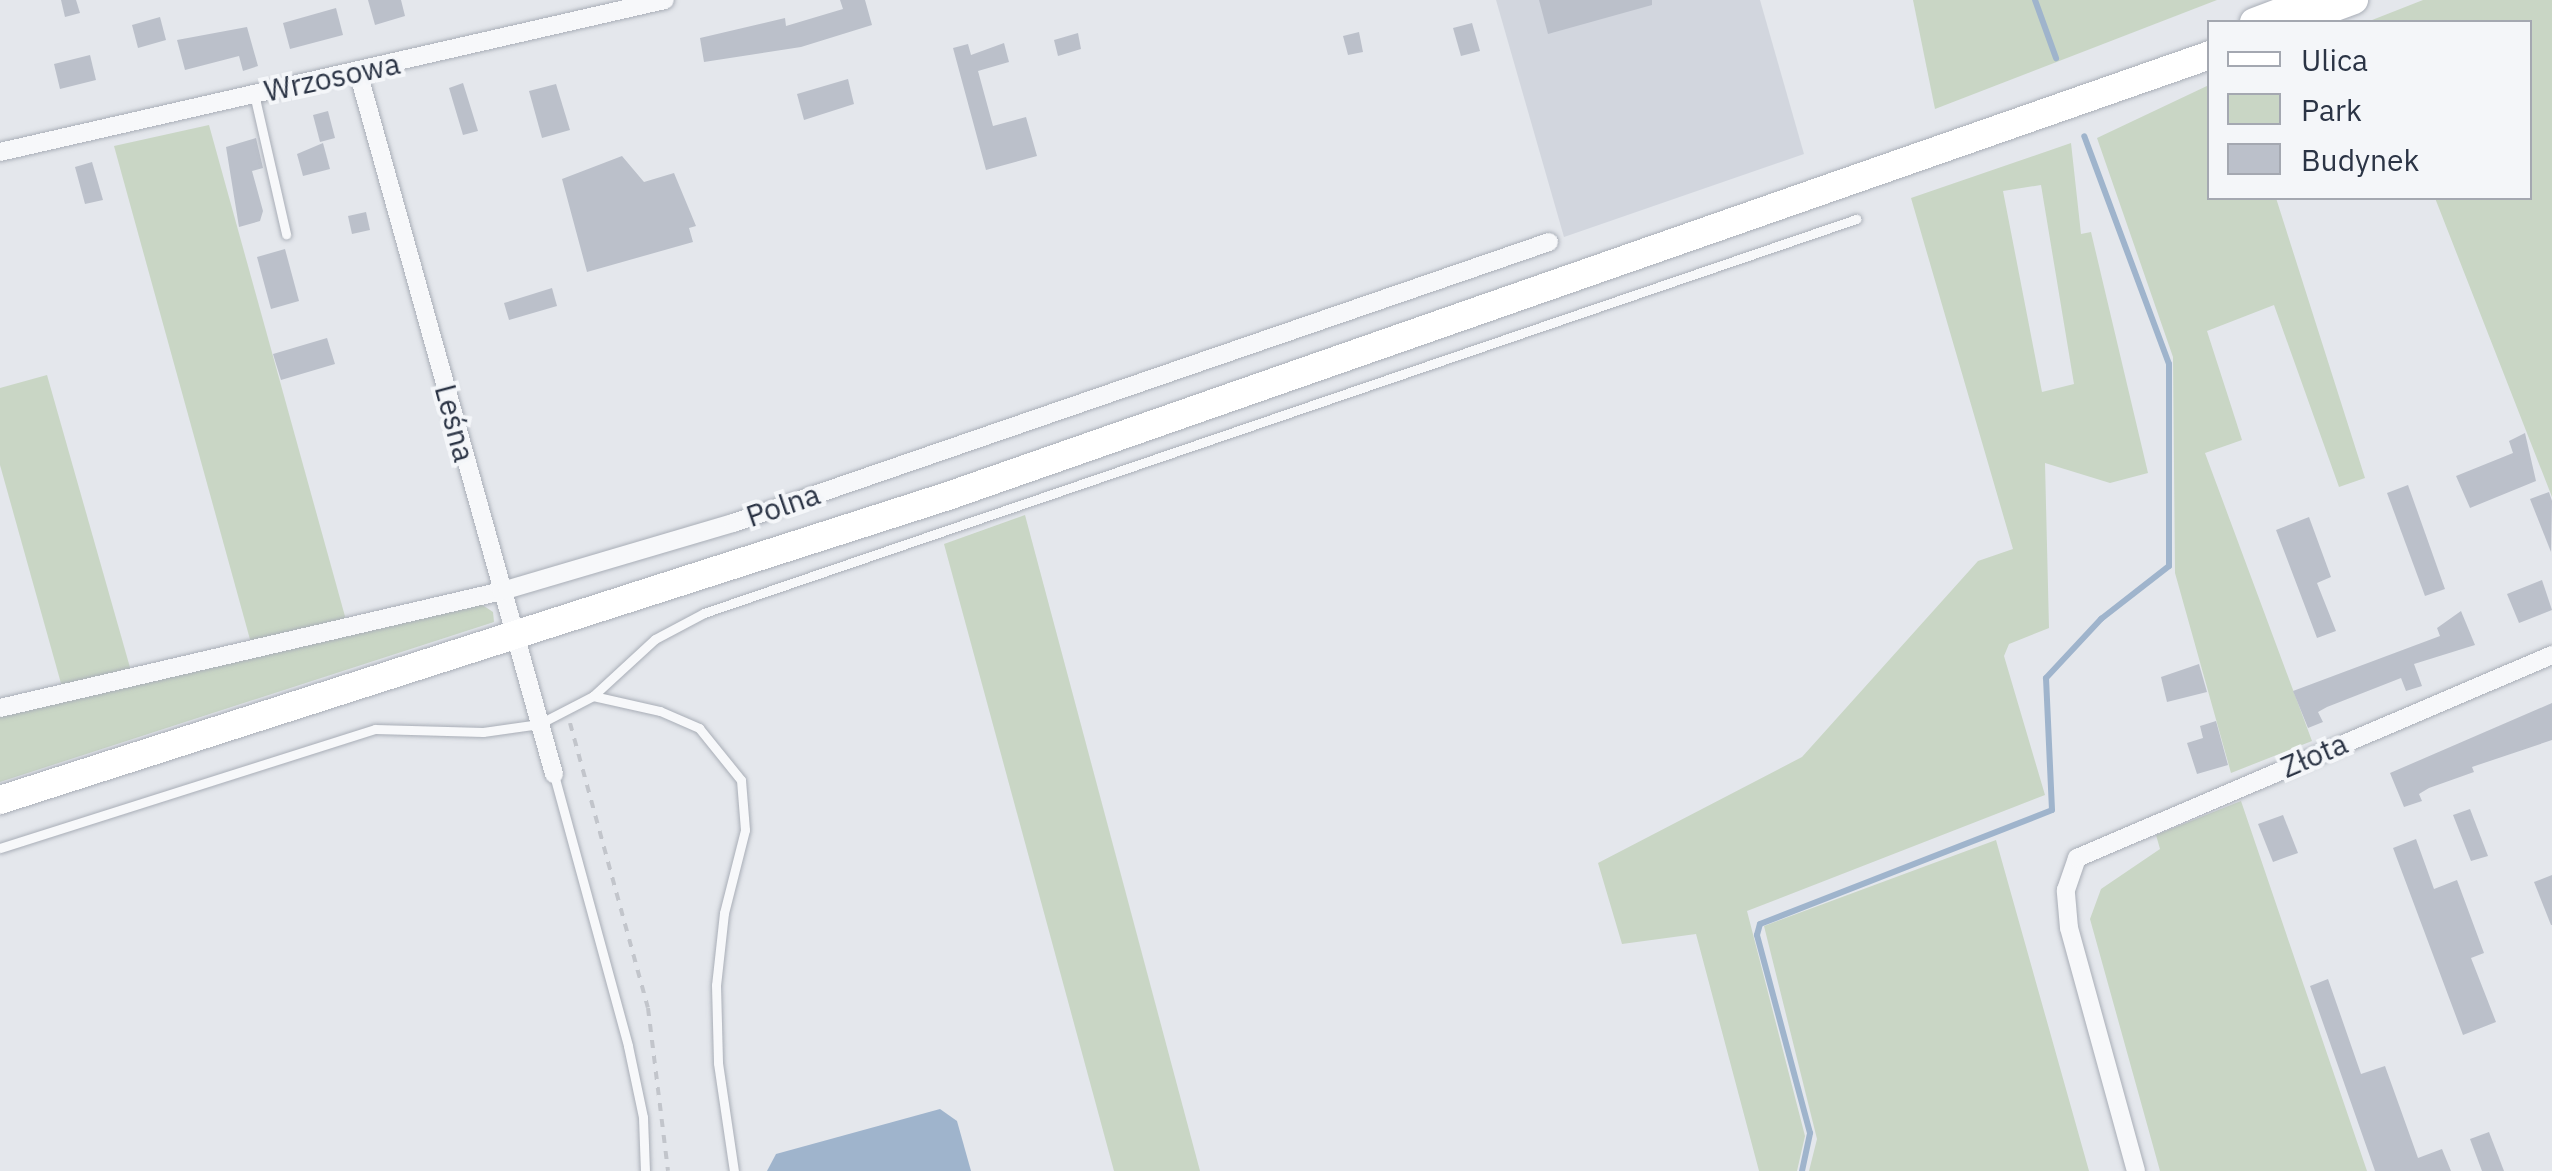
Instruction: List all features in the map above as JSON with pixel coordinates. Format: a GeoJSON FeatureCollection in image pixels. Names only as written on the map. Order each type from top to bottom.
{"type":"FeatureCollection","features":[{"type":"Feature","properties":{"kind":"main road"},"geometry":{"type":"LineString","coordinates":[[2259,20],[2312,0]]}},
{"type":"Feature","properties":{"kind":"main road"},"geometry":{"type":"LineString","coordinates":[[2299,20],[2354,0]]}},
{"type":"Feature","properties":{"kind":"main road"},"geometry":{"type":"LineString","coordinates":[[2086,97],[2207,41]]}},
{"type":"Feature","properties":{"kind":"main road"},"geometry":{"type":"LineString","coordinates":[[0,800],[1488,312],[2207,56]]}},
{"type":"Feature","properties":{"kind":"street","name":"Wrzosowa"},"geometry":{"type":"LineString","coordinates":[[0,152],[665,0]]}},
{"type":"Feature","properties":{"kind":"street","name":"Leśna"},"geometry":{"type":"LineString","coordinates":[[358,72],[502,591],[510,635],[554,774]]}},
{"type":"Feature","properties":{"kind":"street","name":"Polna"},"geometry":{"type":"LineString","coordinates":[[0,708],[502,591],[733,523],[1549,242]]}},
{"type":"Feature","properties":{"kind":"street","name":"Złota"},"geometry":{"type":"LineString","coordinates":[[2136,1171],[2069,928],[2066,890],[2077,858],[2552,655]]}},
{"type":"Feature","properties":{"kind":"lane"},"geometry":{"type":"LineString","coordinates":[[254,94],[286,234]]}},
{"type":"Feature","properties":{"kind":"lane"},"geometry":{"type":"LineString","coordinates":[[0,848],[375,730],[483,732],[539,724],[593,696],[655,640],[704,613],[1856,219]]}},
{"type":"Feature","properties":{"kind":"lane"},"geometry":{"type":"LineString","coordinates":[[593,696],[660,711],[699,728],[741,780],[745,830],[724,914],[716,986],[718,1064],[734,1171]]}},
{"type":"Feature","properties":{"kind":"lane"},"geometry":{"type":"LineString","coordinates":[[554,774],[628,1046],[645,1171]]}},
{"type":"Feature","properties":{"kind":"path"},"geometry":{"type":"LineString","coordinates":[[567,712],[625,906],[648,1008],[668,1171]]}},
{"type":"Feature","properties":{"kind":"shaded area"},"geometry":{"type":"Polygon","coordinates":[[[1496,0],[1760,0],[1804,154],[1564,237],[1496,0]]]}},
{"type":"Feature","properties":{"kind":"green space"},"geometry":{"type":"Polygon","coordinates":[[[1913,0],[2217,0],[1935,109],[1913,0]]]}},
{"type":"Feature","properties":{"kind":"green space"},"geometry":{"type":"Polygon","coordinates":[[[2423,0],[2552,0],[2552,497],[2436,200],[2532,200],[2532,20],[2372,20],[2423,0]]]}},
{"type":"Feature","properties":{"kind":"green space"},"geometry":{"type":"Polygon","coordinates":[[[2207,86],[2207,200],[2277,200],[2365,478],[2339,487],[2274,305],[2207,331],[2242,440],[2205,453],[2312,741],[2231,773],[2175,573],[2173,357],[2097,138],[2207,86]]]}},
{"type":"Feature","properties":{"kind":"green space"},"geometry":{"type":"Polygon","coordinates":[[[209,125],[346,620],[251,643],[114,146],[209,125]]]}},
{"type":"Feature","properties":{"kind":"green space"},"geometry":{"type":"Polygon","coordinates":[[[2071,143],[2081,234],[2091,232],[2148,473],[2110,483],[2045,463],[2049,628],[2009,644],[2004,656],[2045,795],[1747,911],[1805,1136],[1797,1171],[1759,1171],[1696,934],[1622,944],[1598,863],[1802,757],[1978,561],[2013,549],[1911,198],[2071,143]],[[2041,185],[2003,191],[2042,392],[2074,384],[2041,185]]]}},
{"type":"Feature","properties":{"kind":"green space"},"geometry":{"type":"Polygon","coordinates":[[[47,375],[131,671],[62,687],[0,465],[0,388],[47,375]]]}},
{"type":"Feature","properties":{"kind":"green space"},"geometry":{"type":"Polygon","coordinates":[[[1025,515],[1200,1171],[1114,1171],[944,544],[1025,515]]]}},
{"type":"Feature","properties":{"kind":"green space"},"geometry":{"type":"Polygon","coordinates":[[[481,604],[493,612],[494,622],[0,782],[0,716],[481,604]]]}},
{"type":"Feature","properties":{"kind":"green space"},"geometry":{"type":"Polygon","coordinates":[[[2241,801],[2367,1171],[2160,1171],[2090,919],[2101,889],[2160,849],[2156,835],[2241,801]]]}},
{"type":"Feature","properties":{"kind":"green space"},"geometry":{"type":"Polygon","coordinates":[[[1996,840],[2089,1171],[1809,1171],[1817,1139],[1764,926],[1996,840]]]}},
{"type":"Feature","properties":{"kind":"water"},"geometry":{"type":"Polygon","coordinates":[[[940,1109],[957,1121],[971,1171],[767,1171],[776,1154],[940,1109]]]}},
{"type":"Feature","properties":{"kind":"building"},"geometry":{"type":"Polygon","coordinates":[[[61,0],[76,0],[80,13],[65,17],[61,0]]]}},
{"type":"Feature","properties":{"kind":"building"},"geometry":{"type":"Polygon","coordinates":[[[368,0],[401,0],[405,16],[375,25],[368,0]]]}},
{"type":"Feature","properties":{"kind":"building"},"geometry":{"type":"Polygon","coordinates":[[[840,0],[865,0],[872,25],[801,47],[704,62],[700,38],[785,18],[786,26],[843,9],[840,0]]]}},
{"type":"Feature","properties":{"kind":"building"},"geometry":{"type":"Polygon","coordinates":[[[1539,0],[1652,0],[1652,5],[1548,34],[1539,0]]]}},
{"type":"Feature","properties":{"kind":"building"},"geometry":{"type":"Polygon","coordinates":[[[336,8],[343,35],[290,49],[283,23],[336,8]]]}},
{"type":"Feature","properties":{"kind":"building"},"geometry":{"type":"Polygon","coordinates":[[[160,17],[166,40],[138,48],[132,25],[160,17]]]}},
{"type":"Feature","properties":{"kind":"building"},"geometry":{"type":"Polygon","coordinates":[[[1472,23],[1480,51],[1461,56],[1453,28],[1472,23]]]}},
{"type":"Feature","properties":{"kind":"building"},"geometry":{"type":"Polygon","coordinates":[[[247,27],[258,66],[243,71],[239,56],[185,70],[177,40],[247,27]]]}},
{"type":"Feature","properties":{"kind":"building"},"geometry":{"type":"Polygon","coordinates":[[[1359,32],[1363,52],[1348,55],[1343,36],[1359,32]]]}},
{"type":"Feature","properties":{"kind":"building"},"geometry":{"type":"Polygon","coordinates":[[[1078,33],[1081,49],[1058,56],[1054,40],[1078,33]]]}},
{"type":"Feature","properties":{"kind":"building"},"geometry":{"type":"Polygon","coordinates":[[[1004,43],[1009,62],[978,71],[993,126],[1026,117],[1037,156],[986,170],[953,48],[968,44],[971,55],[1004,43]]]}},
{"type":"Feature","properties":{"kind":"building"},"geometry":{"type":"Polygon","coordinates":[[[90,55],[96,80],[60,89],[54,64],[90,55]]]}},
{"type":"Feature","properties":{"kind":"building"},"geometry":{"type":"Polygon","coordinates":[[[848,79],[854,104],[804,120],[797,94],[848,79]]]}},
{"type":"Feature","properties":{"kind":"building"},"geometry":{"type":"Polygon","coordinates":[[[463,83],[478,131],[463,135],[449,88],[463,83]]]}},
{"type":"Feature","properties":{"kind":"building"},"geometry":{"type":"Polygon","coordinates":[[[556,84],[570,130],[542,138],[529,91],[556,84]]]}},
{"type":"Feature","properties":{"kind":"building"},"geometry":{"type":"Polygon","coordinates":[[[328,111],[335,138],[320,142],[313,115],[328,111]]]}},
{"type":"Feature","properties":{"kind":"building"},"geometry":{"type":"Polygon","coordinates":[[[256,138],[263,168],[252,171],[263,211],[260,221],[239,227],[226,147],[256,138]]]}},
{"type":"Feature","properties":{"kind":"building"},"geometry":{"type":"Polygon","coordinates":[[[323,143],[330,169],[303,176],[297,154],[323,143]]]}},
{"type":"Feature","properties":{"kind":"building"},"geometry":{"type":"Polygon","coordinates":[[[622,156],[644,182],[674,173],[696,226],[689,228],[693,242],[587,272],[562,179],[622,156]]]}},
{"type":"Feature","properties":{"kind":"building"},"geometry":{"type":"Polygon","coordinates":[[[92,162],[103,200],[85,204],[75,167],[92,162]]]}},
{"type":"Feature","properties":{"kind":"building"},"geometry":{"type":"Polygon","coordinates":[[[366,212],[370,230],[352,234],[348,216],[366,212]]]}},
{"type":"Feature","properties":{"kind":"building"},"geometry":{"type":"Polygon","coordinates":[[[285,249],[299,301],[271,309],[257,257],[285,249]]]}},
{"type":"Feature","properties":{"kind":"building"},"geometry":{"type":"Polygon","coordinates":[[[552,288],[557,306],[509,320],[504,303],[552,288]]]}},
{"type":"Feature","properties":{"kind":"building"},"geometry":{"type":"Polygon","coordinates":[[[327,338],[335,364],[281,380],[273,354],[327,338]]]}},
{"type":"Feature","properties":{"kind":"building"},"geometry":{"type":"Polygon","coordinates":[[[2525,433],[2536,481],[2470,508],[2456,476],[2513,453],[2509,441],[2525,433]]]}},
{"type":"Feature","properties":{"kind":"building"},"geometry":{"type":"Polygon","coordinates":[[[2408,485],[2445,589],[2425,596],[2387,493],[2408,485]]]}},
{"type":"Feature","properties":{"kind":"building"},"geometry":{"type":"Polygon","coordinates":[[[2549,492],[2552,501],[2551,552],[2530,499],[2549,492]]]}},
{"type":"Feature","properties":{"kind":"building"},"geometry":{"type":"Polygon","coordinates":[[[2309,517],[2331,577],[2317,583],[2336,631],[2317,638],[2276,530],[2309,517]]]}},
{"type":"Feature","properties":{"kind":"building"},"geometry":{"type":"Polygon","coordinates":[[[2542,580],[2552,610],[2519,623],[2507,594],[2542,580]]]}},
{"type":"Feature","properties":{"kind":"building"},"geometry":{"type":"Polygon","coordinates":[[[2461,611],[2475,645],[2414,664],[2422,686],[2406,691],[2401,678],[2327,707],[2318,712],[2323,722],[2308,728],[2293,691],[2440,636],[2437,628],[2461,611]]]}},
{"type":"Feature","properties":{"kind":"building"},"geometry":{"type":"Polygon","coordinates":[[[2199,664],[2207,692],[2167,702],[2161,677],[2199,664]]]}},
{"type":"Feature","properties":{"kind":"building"},"geometry":{"type":"Polygon","coordinates":[[[2552,703],[2552,740],[2472,767],[2474,772],[2429,788],[2419,794],[2422,801],[2404,807],[2390,773],[2552,703]]]}},
{"type":"Feature","properties":{"kind":"building"},"geometry":{"type":"Polygon","coordinates":[[[2216,721],[2228,765],[2197,774],[2187,743],[2203,738],[2200,726],[2216,721]]]}},
{"type":"Feature","properties":{"kind":"building"},"geometry":{"type":"Polygon","coordinates":[[[2470,809],[2488,856],[2471,861],[2453,815],[2470,809]]]}},
{"type":"Feature","properties":{"kind":"building"},"geometry":{"type":"Polygon","coordinates":[[[2283,815],[2298,853],[2273,862],[2258,824],[2283,815]]]}},
{"type":"Feature","properties":{"kind":"building"},"geometry":{"type":"Polygon","coordinates":[[[2416,839],[2434,889],[2457,880],[2484,953],[2471,958],[2496,1022],[2463,1035],[2393,848],[2416,839]]]}},
{"type":"Feature","properties":{"kind":"building"},"geometry":{"type":"Polygon","coordinates":[[[2552,875],[2552,925],[2551,925],[2534,882],[2552,875]]]}},
{"type":"Feature","properties":{"kind":"building"},"geometry":{"type":"Polygon","coordinates":[[[2328,979],[2361,1074],[2385,1066],[2418,1158],[2442,1149],[2451,1171],[2375,1171],[2310,986],[2328,979]]]}},
{"type":"Feature","properties":{"kind":"building"},"geometry":{"type":"Polygon","coordinates":[[[2489,1132],[2504,1171],[2482,1171],[2470,1139],[2489,1132]]]}},
{"type":"Feature","properties":{"kind":"waterway"},"geometry":{"type":"LineString","coordinates":[[2035,0],[2056,58]]}},
{"type":"Feature","properties":{"kind":"waterway"},"geometry":{"type":"LineString","coordinates":[[1802,1171],[1810,1133],[1757,935],[1760,924],[2052,810],[2046,678],[2101,619],[2169,566],[2169,364],[2084,136]]}}]}
